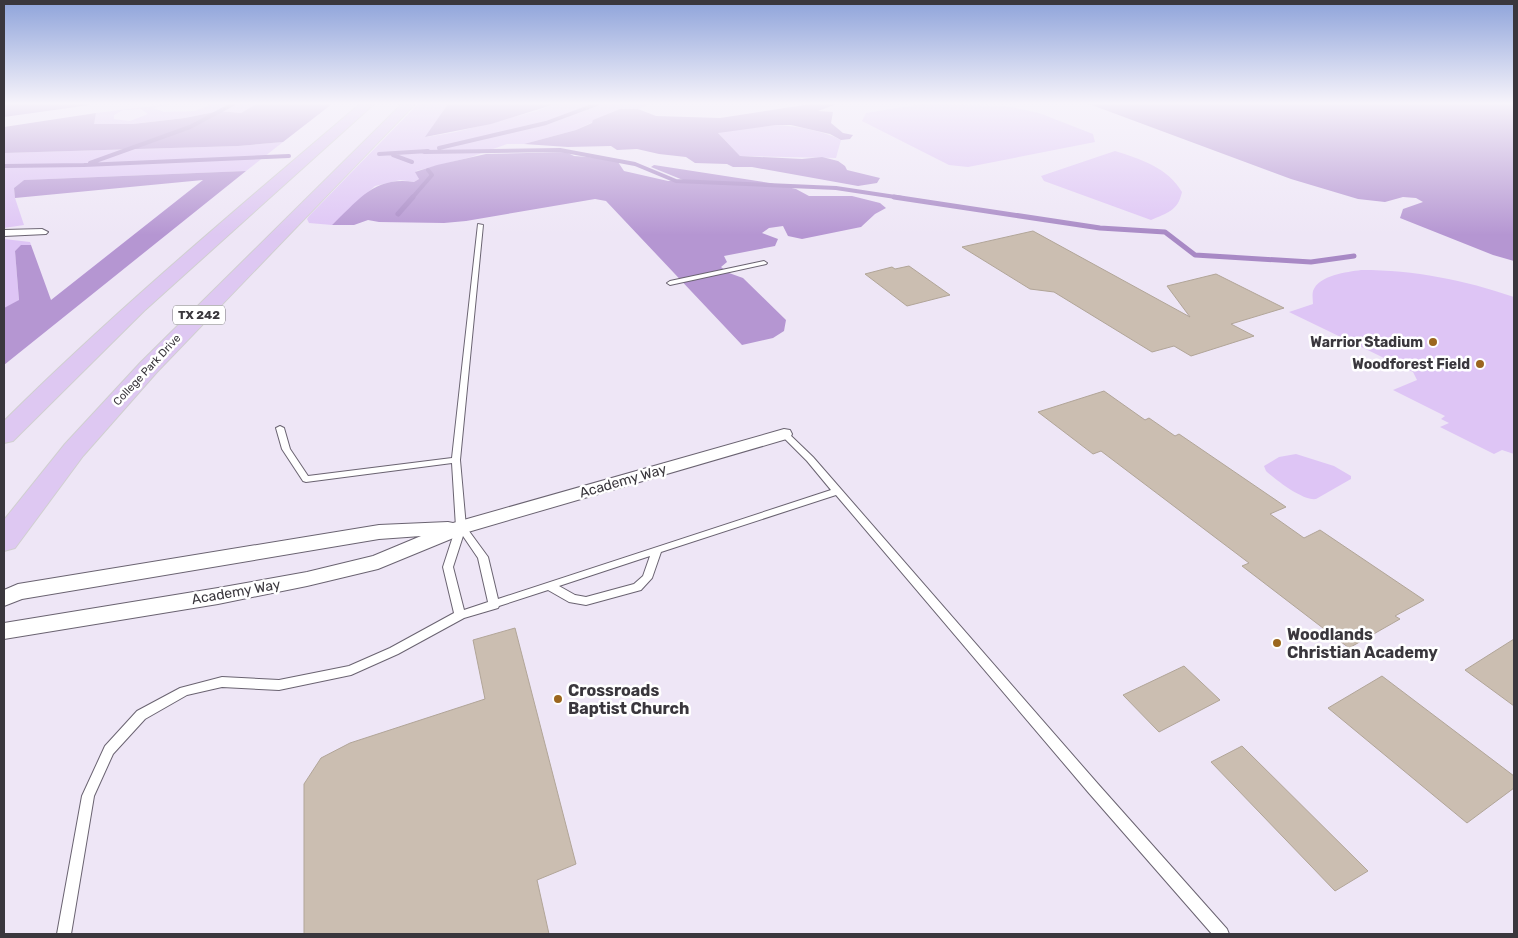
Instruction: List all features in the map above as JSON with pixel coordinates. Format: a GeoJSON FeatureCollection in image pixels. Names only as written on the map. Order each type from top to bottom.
{"type":"FeatureCollection","features":[{"type":"Feature","properties":{"kind":"main road"},"geometry":{"type":"LineString","coordinates":[[4,435],[62,374],[112,328],[318,148]]}},
{"type":"Feature","properties":{"kind":"main road","name":"College Park Drive"},"geometry":{"type":"LineString","coordinates":[[4,541],[74,450],[149,367],[366,148]]}},
{"type":"Feature","properties":{"kind":"street"},"geometry":{"type":"LineString","coordinates":[[4,233],[42,232]]}},
{"type":"Feature","properties":{"kind":"street","name":"Academy Way"},"geometry":{"type":"LineString","coordinates":[[4,631],[218,596],[307,579],[378,562],[462,527],[784,434]]}},
{"type":"Feature","properties":{"kind":"street","name":"Academy Way"},"geometry":{"type":"LineString","coordinates":[[4,598],[18,592],[379,532],[462,527]]}},
{"type":"Feature","properties":{"kind":"lane"},"geometry":{"type":"LineString","coordinates":[[460,615],[448,567],[462,527],[456,460],[480,225]]}},
{"type":"Feature","properties":{"kind":"lane"},"geometry":{"type":"LineString","coordinates":[[670,283],[764,264]]}},
{"type":"Feature","properties":{"kind":"lane"},"geometry":{"type":"LineString","coordinates":[[280,428],[286,449],[306,479],[456,460]]}},
{"type":"Feature","properties":{"kind":"lane"},"geometry":{"type":"LineString","coordinates":[[784,434],[810,459],[1093,788],[1222,934]]}},
{"type":"Feature","properties":{"kind":"lane"},"geometry":{"type":"LineString","coordinates":[[64,934],[88,796],[108,750],[141,716],[184,691],[222,682],[279,685],[351,670],[394,651],[460,615],[837,491]]}},
{"type":"Feature","properties":{"kind":"lane"},"geometry":{"type":"LineString","coordinates":[[462,527],[483,557],[494,605]]}},
{"type":"Feature","properties":{"kind":"lane"},"geometry":{"type":"LineString","coordinates":[[550,586],[573,600],[586,601],[637,587],[647,578],[657,551]]}},
{"type":"Feature","properties":{"kind":"shaded area"},"geometry":{"type":"Polygon","coordinates":[[[4,148],[179,148],[4,153],[4,148]]]}},
{"type":"Feature","properties":{"kind":"shaded area"},"geometry":{"type":"Polygon","coordinates":[[[179,148],[276,148],[246,171],[24,180],[14,188],[15,198],[24,225],[4,228],[4,153],[179,148]]]}},
{"type":"Feature","properties":{"kind":"shaded area"},"geometry":{"type":"Polygon","coordinates":[[[375,148],[497,148],[471,157],[416,171],[419,179],[414,182],[400,180],[375,186],[332,225],[309,223],[307,219],[375,148]]]}},
{"type":"Feature","properties":{"kind":"shaded area"},"geometry":{"type":"Polygon","coordinates":[[[614,148],[732,148],[740,156],[802,159],[822,157],[838,161],[847,170],[880,178],[877,183],[858,186],[752,167],[695,163],[686,157],[637,149],[617,150],[614,148]]]}},
{"type":"Feature","properties":{"kind":"shaded area"},"geometry":{"type":"Polygon","coordinates":[[[732,148],[839,148],[836,158],[740,156],[732,148]]]}},
{"type":"Feature","properties":{"kind":"shaded area"},"geometry":{"type":"Polygon","coordinates":[[[915,148],[1066,148],[968,167],[949,165],[915,148]]]}},
{"type":"Feature","properties":{"kind":"shaded area"},"geometry":{"type":"Polygon","coordinates":[[[1207,148],[1514,148],[1514,261],[1493,255],[1400,218],[1403,209],[1423,202],[1416,198],[1403,197],[1385,202],[1358,199],[1291,179],[1207,148]]]}},
{"type":"Feature","properties":{"kind":"shaded area"},"geometry":{"type":"Polygon","coordinates":[[[1115,151],[1144,161],[1169,177],[1182,192],[1175,207],[1151,220],[1044,181],[1041,176],[1115,151]]]}},
{"type":"Feature","properties":{"kind":"shaded area"},"geometry":{"type":"Polygon","coordinates":[[[566,152],[574,156],[616,159],[624,171],[668,181],[683,180],[651,167],[654,165],[770,183],[796,189],[809,196],[852,196],[880,203],[886,208],[875,214],[861,227],[802,239],[788,236],[783,226],[769,228],[762,233],[778,239],[775,246],[724,256],[727,262],[721,267],[729,273],[743,278],[786,320],[784,331],[773,338],[742,345],[606,201],[595,199],[444,223],[379,222],[368,220],[354,225],[332,225],[359,199],[378,186],[400,181],[414,182],[419,179],[415,172],[437,165],[486,154],[566,152]]]}},
{"type":"Feature","properties":{"kind":"shaded area"},"geometry":{"type":"Polygon","coordinates":[[[246,171],[4,365],[4,308],[19,300],[15,251],[21,245],[31,245],[51,300],[203,180],[15,198],[14,188],[24,180],[246,171]]]}},
{"type":"Feature","properties":{"kind":"shaded area"},"geometry":{"type":"Polygon","coordinates":[[[4,239],[30,242],[31,245],[22,245],[15,251],[19,301],[4,308],[4,239]]]}},
{"type":"Feature","properties":{"kind":"shaded area","name":"Warrior Stadium"},"geometry":{"type":"Polygon","coordinates":[[[1361,270],[1381,270],[1439,277],[1514,297],[1514,454],[1502,450],[1494,454],[1440,427],[1449,423],[1441,419],[1445,416],[1393,390],[1417,380],[1413,372],[1289,312],[1313,304],[1313,291],[1321,281],[1334,275],[1361,270]]]}},
{"type":"Feature","properties":{"kind":"shaded area"},"geometry":{"type":"Polygon","coordinates":[[[1296,454],[1334,466],[1351,476],[1351,479],[1316,499],[1304,497],[1276,479],[1266,471],[1264,466],[1279,457],[1296,454]]]}},
{"type":"Feature","properties":{"kind":"building"},"geometry":{"type":"Polygon","coordinates":[[[1033,231],[1190,317],[1167,286],[1216,274],[1284,308],[1231,324],[1254,336],[1191,356],[1174,346],[1152,352],[1054,292],[1030,289],[962,247],[1033,231]]]}},
{"type":"Feature","properties":{"kind":"building"},"geometry":{"type":"Polygon","coordinates":[[[909,266],[950,295],[907,306],[865,274],[892,267],[895,269],[909,266]]]}},
{"type":"Feature","properties":{"kind":"building"},"geometry":{"type":"Polygon","coordinates":[[[1104,391],[1145,420],[1149,418],[1175,436],[1179,434],[1286,507],[1270,514],[1304,538],[1320,530],[1424,600],[1395,616],[1400,619],[1349,648],[1242,566],[1249,563],[1101,451],[1093,454],[1038,412],[1104,391]]]}},
{"type":"Feature","properties":{"kind":"building"},"geometry":{"type":"Polygon","coordinates":[[[515,628],[576,864],[537,880],[549,934],[304,934],[304,784],[321,758],[350,743],[485,699],[473,640],[515,628]]]}},
{"type":"Feature","properties":{"kind":"building"},"geometry":{"type":"Polygon","coordinates":[[[1514,639],[1514,706],[1465,670],[1514,639]]]}},
{"type":"Feature","properties":{"kind":"building"},"geometry":{"type":"Polygon","coordinates":[[[1184,666],[1220,700],[1159,732],[1123,695],[1184,666]]]}},
{"type":"Feature","properties":{"kind":"building"},"geometry":{"type":"Polygon","coordinates":[[[1382,676],[1514,776],[1514,788],[1467,823],[1328,708],[1382,676]]]}},
{"type":"Feature","properties":{"kind":"building"},"geometry":{"type":"Polygon","coordinates":[[[1242,746],[1368,871],[1335,891],[1211,762],[1242,746]]]}},
{"type":"Feature","properties":{"kind":"waterway"},"geometry":{"type":"LineString","coordinates":[[90,163],[132,148]]}},
{"type":"Feature","properties":{"kind":"waterway"},"geometry":{"type":"LineString","coordinates":[[424,152],[560,150],[635,164],[676,181],[836,188],[902,198]]}},
{"type":"Feature","properties":{"kind":"waterway"},"geometry":{"type":"LineString","coordinates":[[379,154],[428,151]]}},
{"type":"Feature","properties":{"kind":"waterway"},"geometry":{"type":"LineString","coordinates":[[393,155],[412,162]]}},
{"type":"Feature","properties":{"kind":"waterway"},"geometry":{"type":"LineString","coordinates":[[4,166],[84,165],[289,156]]}},
{"type":"Feature","properties":{"kind":"waterway"},"geometry":{"type":"LineString","coordinates":[[412,198],[432,175],[428,170]]}},
{"type":"Feature","properties":{"kind":"waterway"},"geometry":{"type":"LineString","coordinates":[[398,214],[413,197]]}},
{"type":"Feature","properties":{"kind":"waterway"},"geometry":{"type":"LineString","coordinates":[[894,197],[1100,228],[1165,232],[1195,255],[1311,262],[1354,256]]}},
{"type":"Feature","properties":{"kind":"place","name":"Warrior Stadium"},"geometry":{"type":"Point","coordinates":[1433,342]}},
{"type":"Feature","properties":{"kind":"place","name":"Woodforest Field"},"geometry":{"type":"Point","coordinates":[1480,364]}},
{"type":"Feature","properties":{"kind":"place","name":"Woodlands Christian Academy"},"geometry":{"type":"Point","coordinates":[1277,643]}},
{"type":"Feature","properties":{"kind":"place","name":"Crossroads Baptist Church"},"geometry":{"type":"Point","coordinates":[558,699]}}]}
